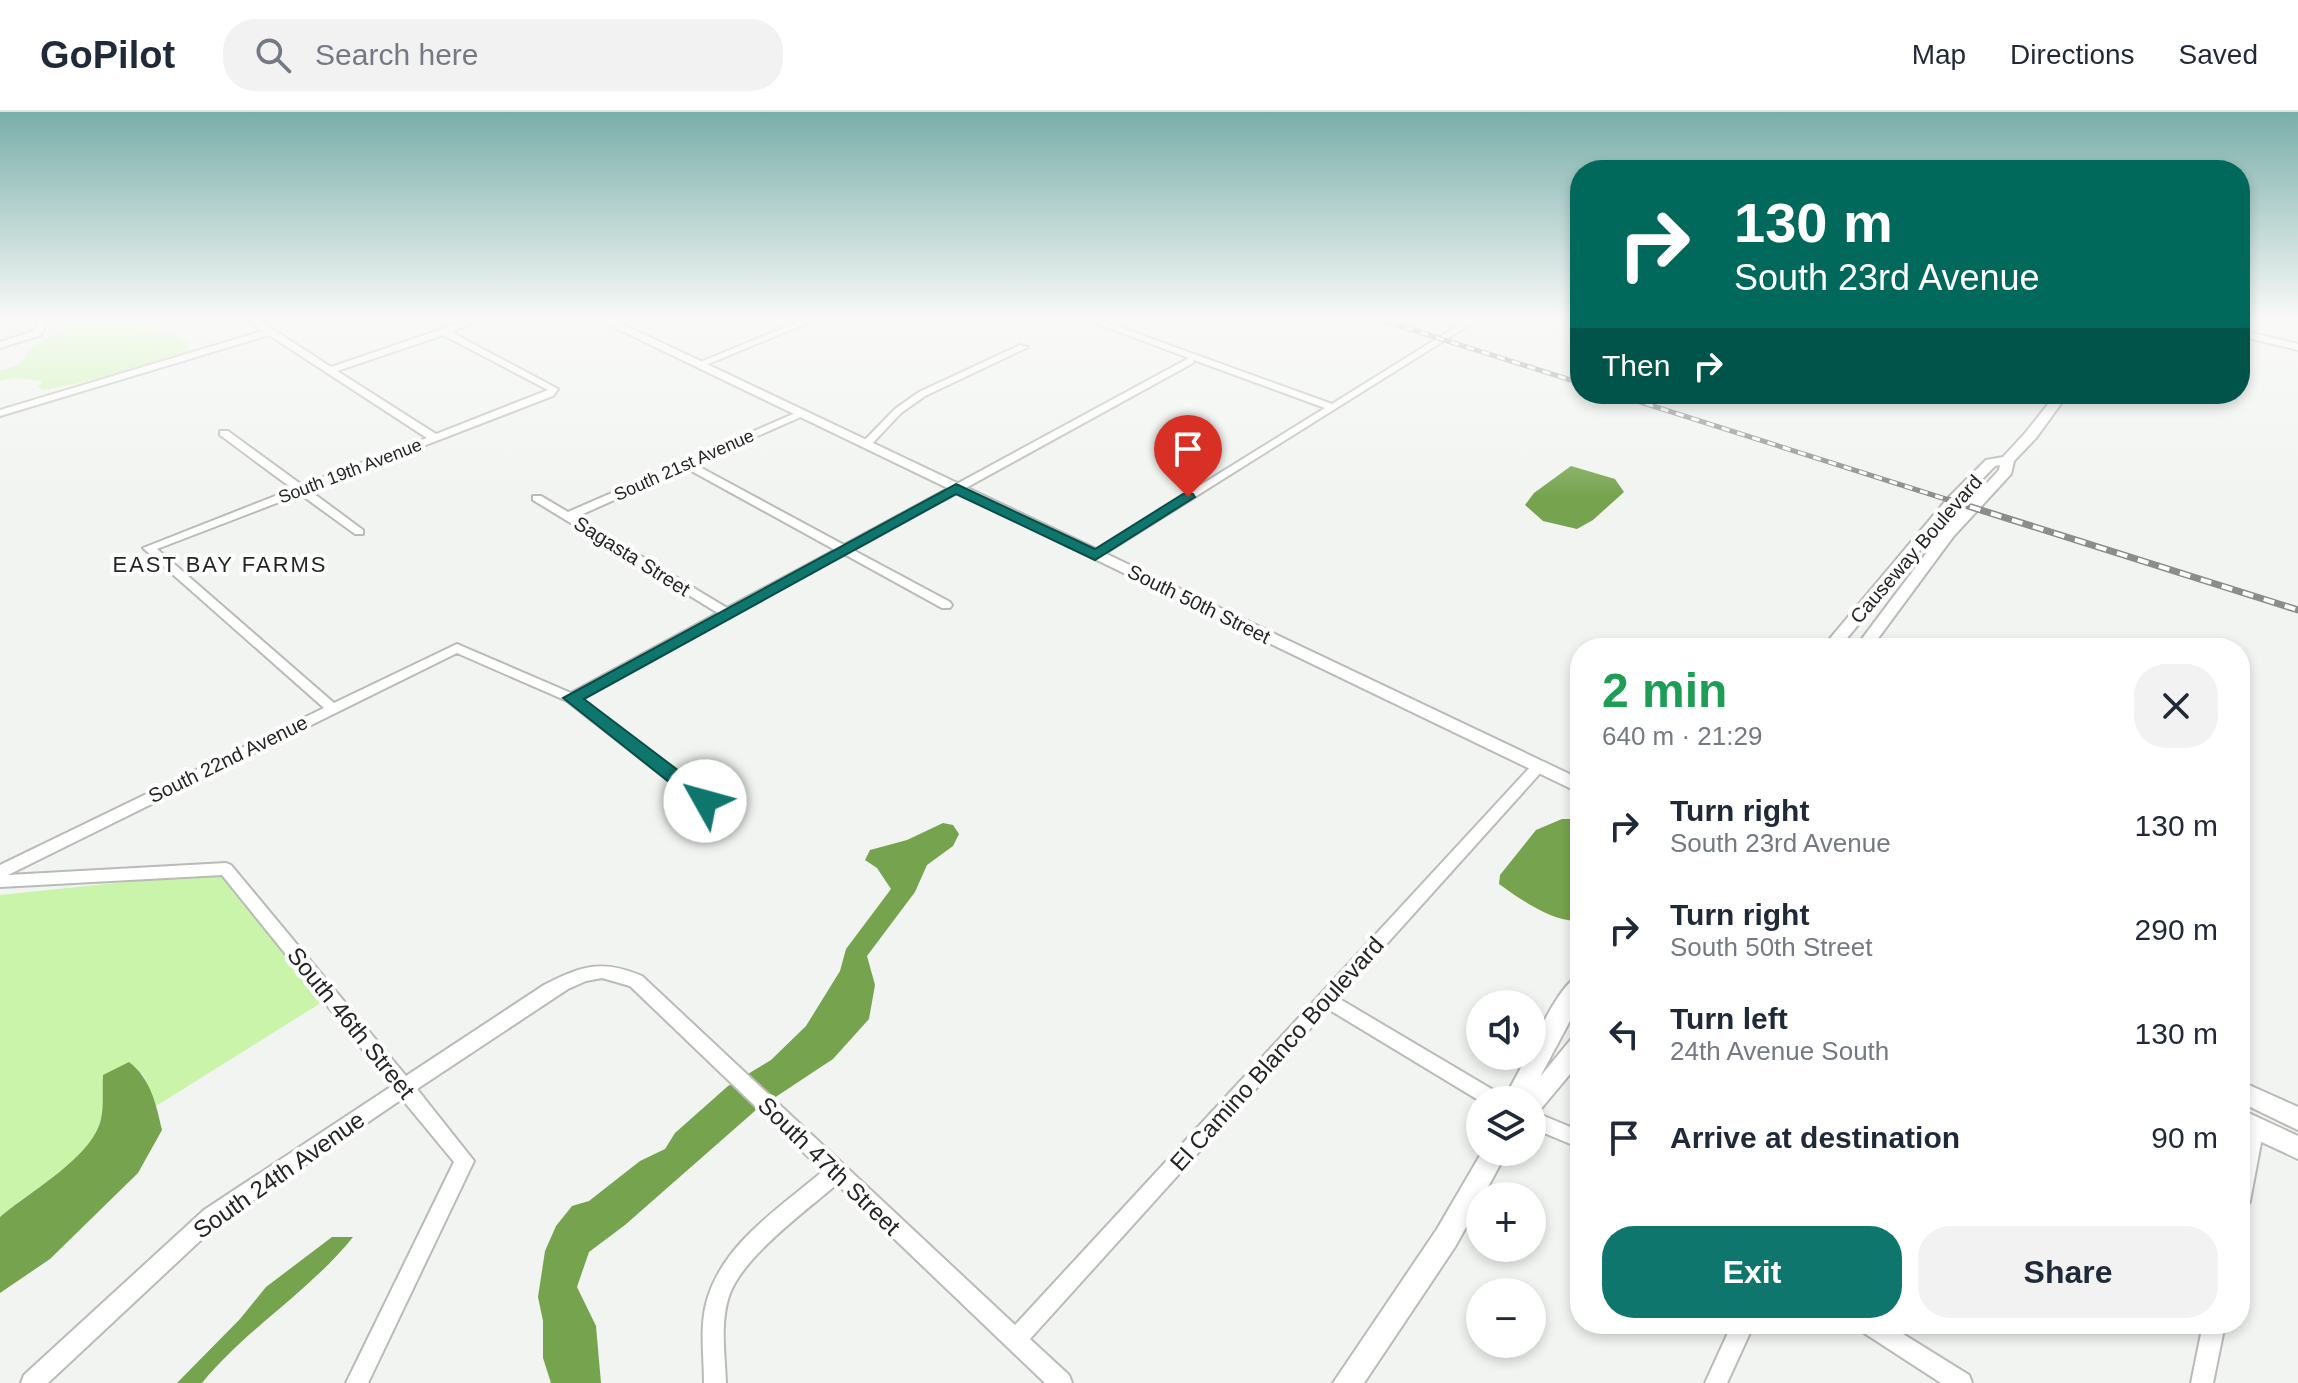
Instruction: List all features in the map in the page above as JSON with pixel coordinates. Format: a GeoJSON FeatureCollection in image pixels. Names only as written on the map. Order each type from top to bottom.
{"type":"FeatureCollection","features":[{"type":"Feature","properties":{"kind":"main road","name":"South 50th Street"},"geometry":{"type":"LineString","coordinates":[[724,377],[1570,782]]}},
{"type":"Feature","properties":{"kind":"main road","name":"Causeway Boulevard"},"geometry":{"type":"LineString","coordinates":[[1838,638],[1953,501],[1991,463],[2007,460],[2054,404]]}},
{"type":"Feature","properties":{"kind":"main road","name":"Causeway Boulevard"},"geometry":{"type":"LineString","coordinates":[[1870,638],[1948,534],[2006,471],[2007,460]]}},
{"type":"Feature","properties":{"kind":"main road"},"geometry":{"type":"LineString","coordinates":[[1863,638],[1858,630],[1896,583],[1899,575],[1896,568]]}},
{"type":"Feature","properties":{"kind":"main road"},"geometry":{"type":"LineString","coordinates":[[1523,1086],[1570,1000]]}},
{"type":"Feature","properties":{"kind":"main road"},"geometry":{"type":"LineString","coordinates":[[1546,1090],[1570,1058]]}},
{"type":"Feature","properties":{"kind":"main road"},"geometry":{"type":"LineString","coordinates":[[2250,1096],[2298,1119]]}},
{"type":"Feature","properties":{"kind":"main road"},"geometry":{"type":"LineString","coordinates":[[2250,1124],[2298,1148]]}},
{"type":"Feature","properties":{"kind":"main road"},"geometry":{"type":"LineString","coordinates":[[1347,1383],[1446,1238],[1487,1166]]}},
{"type":"Feature","properties":{"kind":"street"},"geometry":{"type":"LineString","coordinates":[[0,413],[119,377]]}},
{"type":"Feature","properties":{"kind":"street"},"geometry":{"type":"LineString","coordinates":[[341,377],[435,438]]}},
{"type":"Feature","properties":{"kind":"street","name":"South 19th Avenue"},"geometry":{"type":"LineString","coordinates":[[332,708],[149,548],[550,394],[553,389],[531,377]]}},
{"type":"Feature","properties":{"kind":"street"},"geometry":{"type":"LineString","coordinates":[[865,445],[898,411],[922,394],[958,377]]}},
{"type":"Feature","properties":{"kind":"street"},"geometry":{"type":"LineString","coordinates":[[705,801],[572,698],[1160,377]]}},
{"type":"Feature","properties":{"kind":"street"},"geometry":{"type":"LineString","coordinates":[[1250,377],[1332,407]]}},
{"type":"Feature","properties":{"kind":"street"},"geometry":{"type":"LineString","coordinates":[[1095,555],[1380,377]]}},
{"type":"Feature","properties":{"kind":"street","name":"South 21st Avenue"},"geometry":{"type":"LineString","coordinates":[[568,516],[800,414]]}},
{"type":"Feature","properties":{"kind":"street"},"geometry":{"type":"LineString","coordinates":[[224,433],[359,532]]}},
{"type":"Feature","properties":{"kind":"street"},"geometry":{"type":"LineString","coordinates":[[686,464],[946,605]]}},
{"type":"Feature","properties":{"kind":"street","name":"Sagasta Street"},"geometry":{"type":"LineString","coordinates":[[537,498],[726,613]]}},
{"type":"Feature","properties":{"kind":"street","name":"South 22nd Avenue"},"geometry":{"type":"LineString","coordinates":[[0,872],[457,648],[572,698]]}},
{"type":"Feature","properties":{"kind":"street","name":"El Camino Blanco Boulevard"},"geometry":{"type":"LineString","coordinates":[[1015,1340],[1538,767]]}},
{"type":"Feature","properties":{"kind":"street","name":"South 46th Street"},"geometry":{"type":"LineString","coordinates":[[0,881],[226,869],[464,1161],[357,1383]]}},
{"type":"Feature","properties":{"kind":"street","name":"South 24th Avenue"},"geometry":{"type":"LineString","coordinates":[[32,1383],[211,1217],[550,990],[589,971]]}},
{"type":"Feature","properties":{"kind":"street","name":"South 47th Street"},"geometry":{"type":"LineString","coordinates":[[589,971],[614,971],[636,981],[1061,1383]]}},
{"type":"Feature","properties":{"kind":"street"},"geometry":{"type":"LineString","coordinates":[[1328,1000],[1471,1086]]}},
{"type":"Feature","properties":{"kind":"street"},"geometry":{"type":"LineString","coordinates":[[1546,1125],[1570,1136]]}},
{"type":"Feature","properties":{"kind":"street"},"geometry":{"type":"LineString","coordinates":[[715,1383],[718,1297],[728,1273],[748,1251],[836,1172]]}},
{"type":"Feature","properties":{"kind":"street"},"geometry":{"type":"LineString","coordinates":[[1716,1383],[1738,1334]]}},
{"type":"Feature","properties":{"kind":"street"},"geometry":{"type":"LineString","coordinates":[[1884,1334],[1961,1383]]}},
{"type":"Feature","properties":{"kind":"street"},"geometry":{"type":"LineString","coordinates":[[2202,1383],[2212,1334]]}},
{"type":"Feature","properties":{"kind":"shaded area"},"geometry":{"type":"Polygon","coordinates":[[[0,377],[109,377],[43,390],[38,387],[43,381],[14,378],[0,381],[0,377]]]}},
{"type":"Feature","properties":{"kind":"shaded area"},"geometry":{"type":"Polygon","coordinates":[[[1571,466],[1615,479],[1624,492],[1593,520],[1577,529],[1543,521],[1525,505],[1534,493],[1571,466]]]}},
{"type":"Feature","properties":{"kind":"shaded area"},"geometry":{"type":"Polygon","coordinates":[[[1562,819],[1570,819],[1570,921],[1548,914],[1499,884],[1500,875],[1536,830],[1562,819]]]}},
{"type":"Feature","properties":{"kind":"shaded area"},"geometry":{"type":"Polygon","coordinates":[[[943,823],[953,825],[959,834],[953,846],[927,865],[915,892],[867,956],[875,985],[869,1019],[833,1059],[756,1110],[625,1225],[589,1252],[577,1287],[596,1326],[601,1383],[551,1383],[543,1358],[543,1321],[538,1297],[545,1251],[556,1226],[572,1206],[589,1201],[640,1161],[665,1149],[675,1133],[728,1086],[771,1060],[806,1026],[840,971],[846,949],[891,889],[877,868],[865,860],[870,850],[907,840],[943,823]]]}},
{"type":"Feature","properties":{"kind":"shaded area"},"geometry":{"type":"Polygon","coordinates":[[[222,872],[327,999],[156,1106],[143,1073],[103,1075],[101,1119],[86,1147],[58,1173],[0,1217],[0,895],[222,872]]]}},
{"type":"Feature","properties":{"kind":"shaded area"},"geometry":{"type":"Polygon","coordinates":[[[129,1062],[148,1084],[162,1130],[138,1173],[50,1259],[0,1293],[0,1217],[58,1173],[86,1147],[101,1119],[103,1075],[129,1062]]]}},
{"type":"Feature","properties":{"kind":"shaded area"},"geometry":{"type":"Polygon","coordinates":[[[332,1237],[353,1237],[336,1257],[238,1345],[202,1383],[177,1383],[240,1319],[266,1287],[332,1237]]]}},
{"type":"Feature","properties":{"kind":"railway"},"geometry":{"type":"LineString","coordinates":[[1562,377],[1570,380]]}},
{"type":"Feature","properties":{"kind":"railway"},"geometry":{"type":"LineString","coordinates":[[1646,404],[1955,502]]}},
{"type":"Feature","properties":{"kind":"railway"},"geometry":{"type":"LineString","coordinates":[[1949,500],[2298,610]]}},
{"type":"Feature","properties":{"kind":"district","name":"EAST BAY FARMS"},"geometry":{"type":"Point","coordinates":[220,564]}},
{"type":"Feature","properties":{"kind":"route"},"geometry":{"type":"LineString","coordinates":[[705,801],[572,698],[956,488],[1095,555],[1188,497]]}}]}
